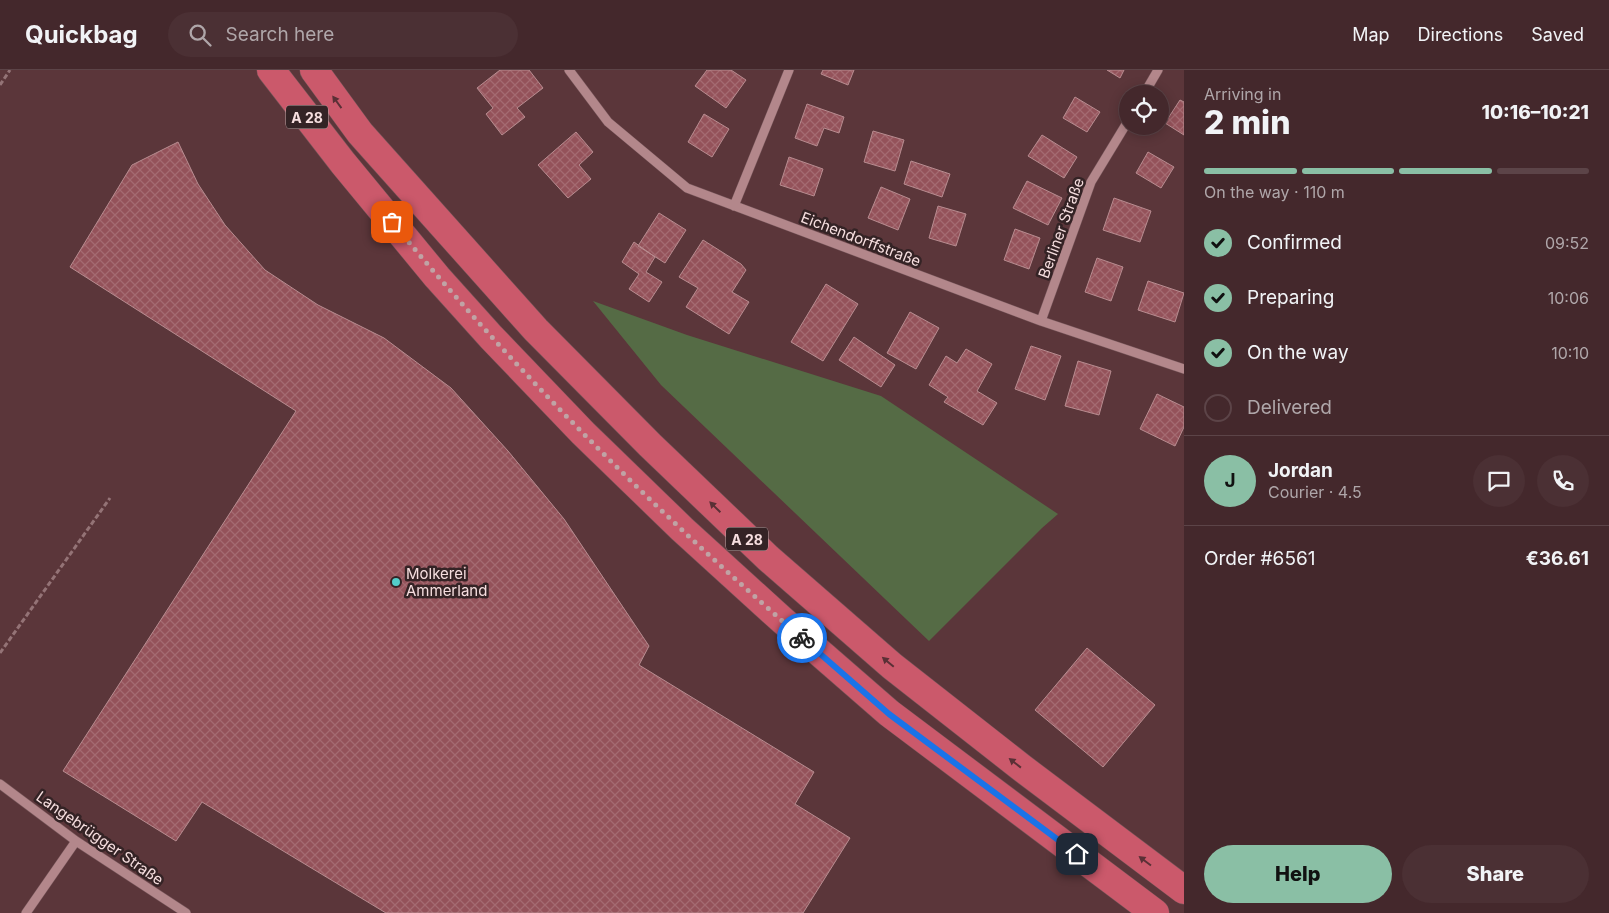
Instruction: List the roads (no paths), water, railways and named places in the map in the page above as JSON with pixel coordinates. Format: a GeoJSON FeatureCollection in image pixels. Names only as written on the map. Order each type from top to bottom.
{"type":"FeatureCollection","features":[{"type":"Feature","properties":{"kind":"highway","name":"A 28"},"geometry":{"type":"LineString","coordinates":[[272,70],[342,163],[449,290],[583,433],[682,529],[889,714],[1155,913]]}},
{"type":"Feature","properties":{"kind":"highway","name":"A 28"},"geometry":{"type":"LineString","coordinates":[[314,70],[360,133],[536,330],[650,445],[768,558],[892,666],[1022,768],[1184,890]]}},
{"type":"Feature","properties":{"kind":"street","name":"Eichendorffstraße"},"geometry":{"type":"LineString","coordinates":[[569,70],[608,122],[687,188],[1042,321],[1184,369]]}},
{"type":"Feature","properties":{"kind":"street"},"geometry":{"type":"LineString","coordinates":[[734,206],[789,70]]}},
{"type":"Feature","properties":{"kind":"street"},"geometry":{"type":"LineString","coordinates":[[1149,85],[1158,70]]}},
{"type":"Feature","properties":{"kind":"street","name":"Berliner Straße"},"geometry":{"type":"LineString","coordinates":[[1042,321],[1091,182],[1120,135]]}},
{"type":"Feature","properties":{"kind":"street","name":"Langebrügger Straße"},"geometry":{"type":"LineString","coordinates":[[0,784],[76,841],[186,913]]}},
{"type":"Feature","properties":{"kind":"street"},"geometry":{"type":"LineString","coordinates":[[26,913],[76,841]]}},
{"type":"Feature","properties":{"kind":"place","name":"Molkerei Ammerland"},"geometry":{"type":"Point","coordinates":[396,582]}}]}
